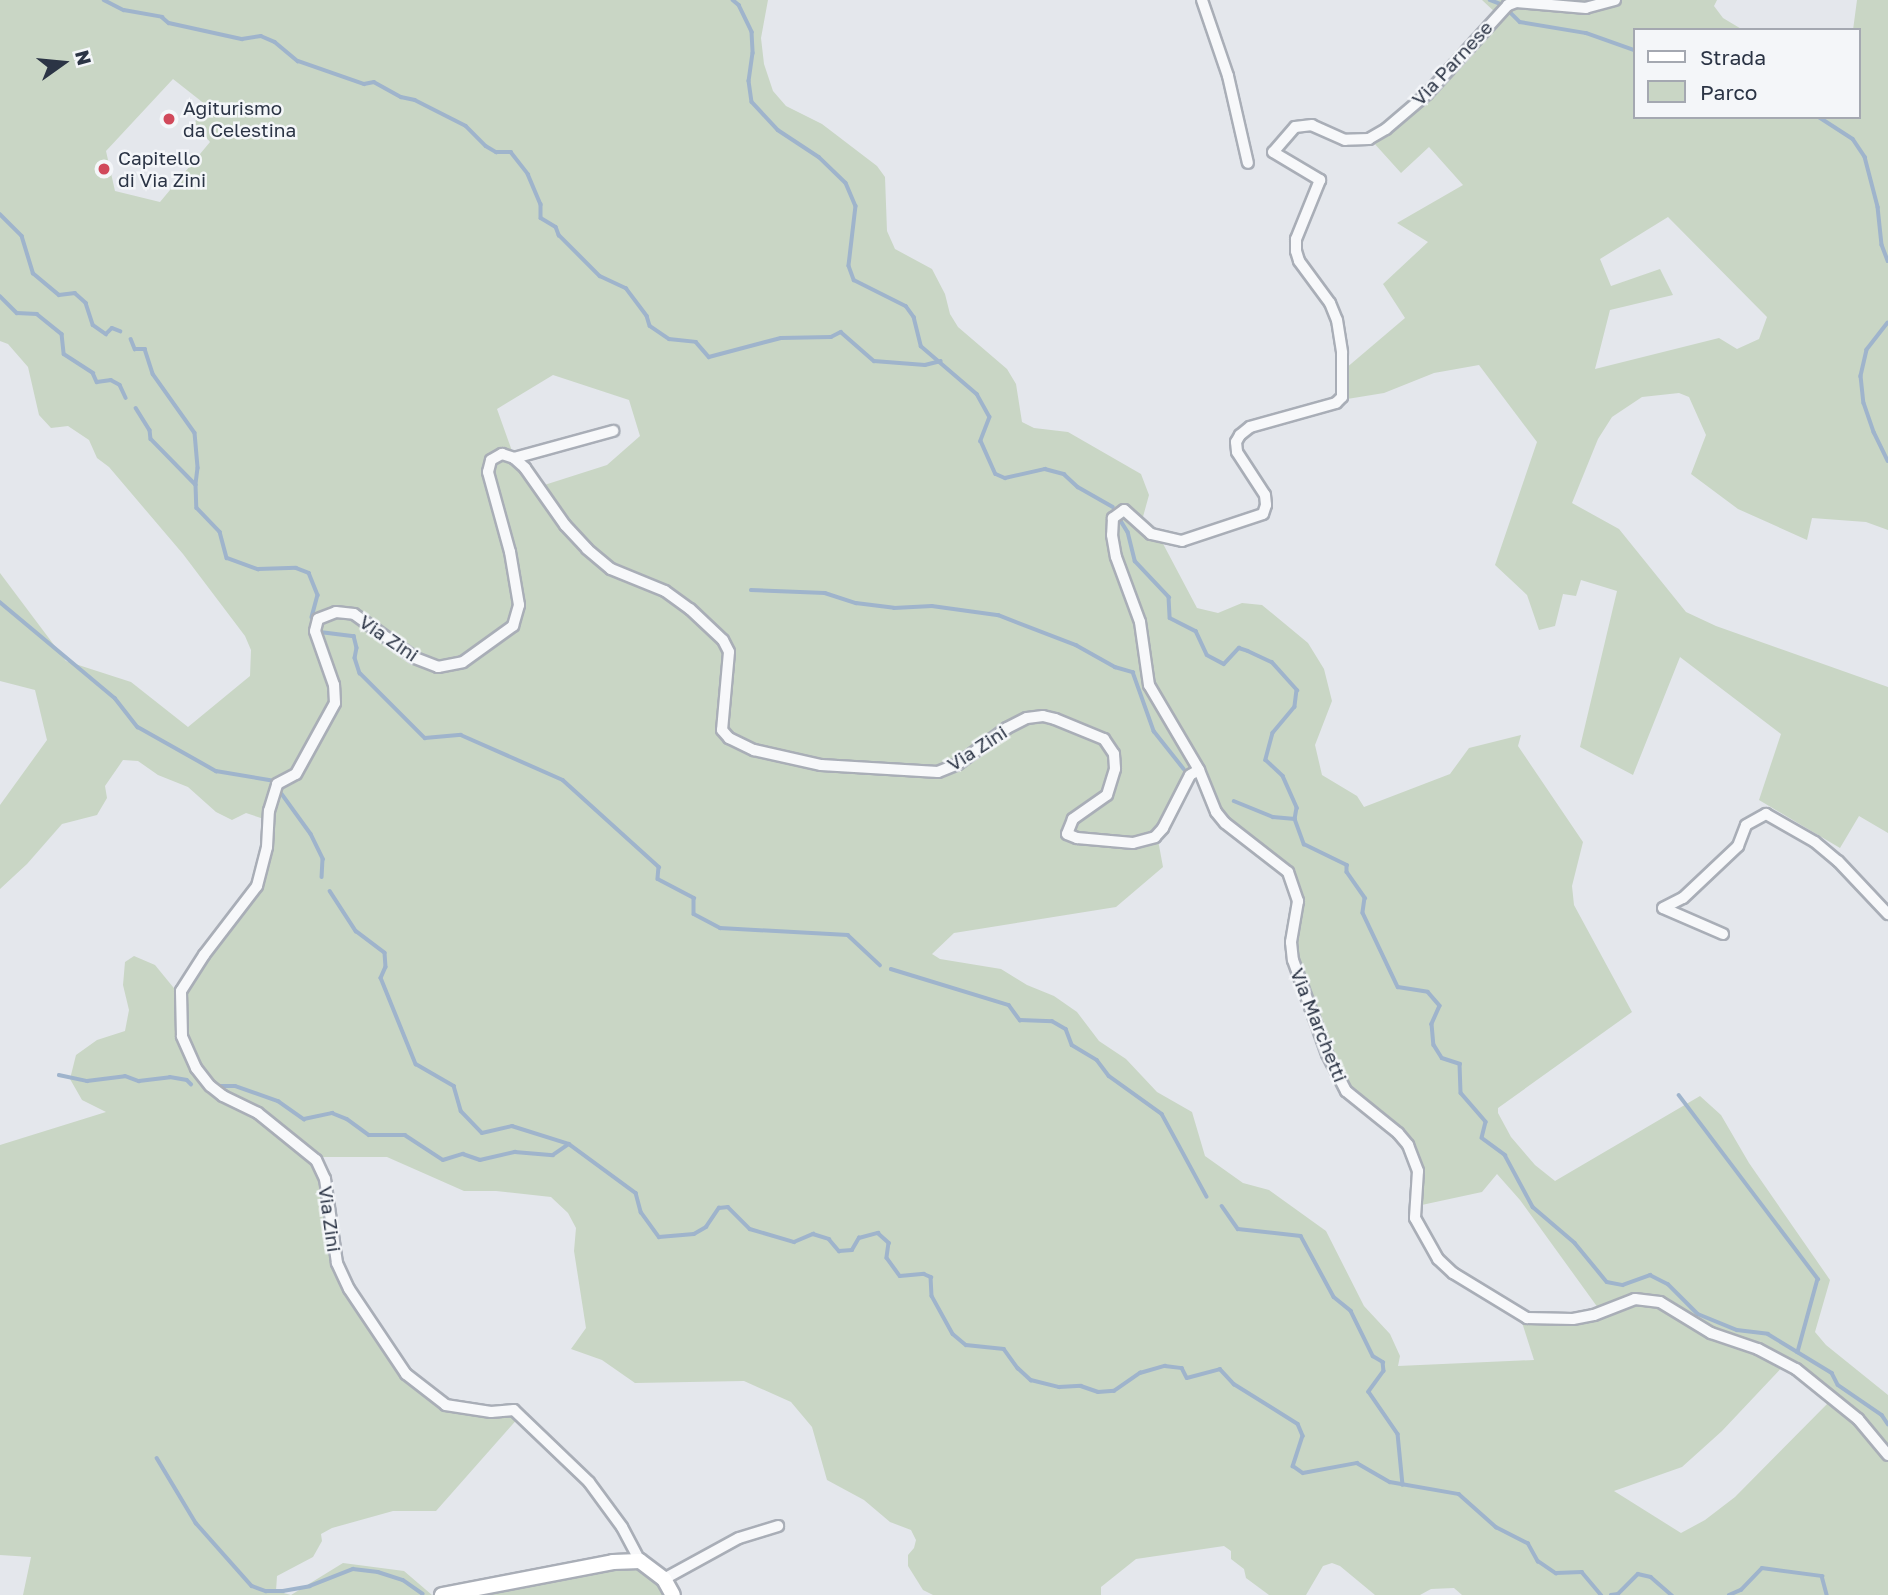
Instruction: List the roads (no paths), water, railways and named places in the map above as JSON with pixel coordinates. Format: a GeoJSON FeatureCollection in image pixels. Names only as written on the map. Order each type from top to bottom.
{"type":"FeatureCollection","features":[{"type":"Feature","properties":{"kind":"street"},"geometry":{"type":"LineString","coordinates":[[1202,0],[1227,76],[1248,163]]}},
{"type":"Feature","properties":{"kind":"street","name":"Via Parnese"},"geometry":{"type":"LineString","coordinates":[[1145,663],[1140,622],[1116,557],[1113,518],[1124,510],[1151,534],[1182,541],[1263,514],[1265,495],[1237,452],[1236,442],[1240,435],[1250,428],[1336,403],[1342,397],[1344,383],[1337,320],[1330,303],[1299,261],[1296,251],[1296,239],[1320,180],[1273,152],[1295,127],[1312,125],[1335,136],[1357,141],[1386,129],[1427,94],[1508,5],[1516,2],[1586,8],[1615,0]]}},
{"type":"Feature","properties":{"kind":"street"},"geometry":{"type":"LineString","coordinates":[[514,458],[613,431]]}},
{"type":"Feature","properties":{"kind":"street","name":"Via Zini"},"geometry":{"type":"LineString","coordinates":[[640,1561],[622,1527],[589,1482],[514,1409],[491,1412],[446,1405],[406,1374],[349,1289],[337,1263],[325,1179],[316,1160],[258,1113],[223,1096],[210,1086],[196,1068],[182,1036],[181,991],[257,886],[267,847],[269,811],[277,784],[296,774],[335,703],[334,685],[315,631],[318,619],[336,612],[354,614],[415,658],[438,667],[463,662],[513,626],[519,605],[488,472],[491,460],[502,454],[514,458],[525,468],[565,525],[587,549],[611,569],[665,592],[690,609],[723,640],[729,652],[722,730],[729,738],[754,750],[821,765],[938,772],[958,764],[1007,728],[1027,718],[1043,716],[1104,739],[1114,754],[1115,769],[1107,795],[1073,819],[1067,834],[1077,838],[1132,843],[1155,837],[1163,828],[1190,775],[1199,770]]}},
{"type":"Feature","properties":{"kind":"street","name":"Via Marchetti"},"geometry":{"type":"LineString","coordinates":[[1145,663],[1149,685],[1199,770],[1221,817],[1288,872],[1298,901],[1291,942],[1293,960],[1327,1054],[1346,1091],[1398,1133],[1408,1145],[1418,1171],[1415,1218],[1438,1259],[1453,1273],[1527,1318],[1573,1319],[1594,1315],[1635,1299],[1660,1302],[1710,1333],[1758,1349],[1796,1369],[1858,1419],[1888,1455]]}},
{"type":"Feature","properties":{"kind":"street"},"geometry":{"type":"LineString","coordinates":[[1723,934],[1663,908],[1683,898],[1738,846],[1745,825],[1766,814],[1815,842],[1838,861],[1888,914]]}},
{"type":"Feature","properties":{"kind":"street"},"geometry":{"type":"LineString","coordinates":[[664,1579],[739,1538],[778,1526]]}},
{"type":"Feature","properties":{"kind":"street"},"geometry":{"type":"LineString","coordinates":[[442,1595],[613,1562],[640,1561],[664,1579],[673,1595]]}},
{"type":"Feature","properties":{"kind":"waterway"},"geometry":{"type":"LineString","coordinates":[[104,0],[124,10],[162,17],[169,23],[242,39],[261,36],[275,42],[298,61],[364,84],[374,82],[466,126],[496,152],[511,152],[528,174],[541,204],[541,218],[556,227],[559,235],[600,276],[626,288],[647,316],[650,326],[669,339],[696,342],[709,357],[781,338],[831,337],[841,332],[874,361],[925,365],[941,361]]}},
{"type":"Feature","properties":{"kind":"waterway"},"geometry":{"type":"LineString","coordinates":[[733,0],[739,5],[752,32],[753,53],[749,81],[752,102],[778,130],[819,157],[846,183],[856,206],[849,266],[854,280],[906,306],[914,317],[921,346],[977,394],[990,417],[981,441],[996,474],[1005,478],[1045,469],[1064,474],[1078,487],[1113,507]]}},
{"type":"Feature","properties":{"kind":"waterway"},"geometry":{"type":"LineString","coordinates":[[1490,0],[1501,4]]}},
{"type":"Feature","properties":{"kind":"waterway"},"geometry":{"type":"LineString","coordinates":[[1510,12],[1520,22],[1586,33],[1632,49]]}},
{"type":"Feature","properties":{"kind":"waterway"},"geometry":{"type":"LineString","coordinates":[[1822,119],[1853,139],[1865,157],[1878,207],[1882,245],[1888,261]]}},
{"type":"Feature","properties":{"kind":"waterway"},"geometry":{"type":"LineString","coordinates":[[0,214],[22,236],[33,273],[59,295],[75,293],[86,303],[93,325],[106,334],[112,328],[120,331]]}},
{"type":"Feature","properties":{"kind":"waterway"},"geometry":{"type":"LineString","coordinates":[[0,296],[17,313],[37,314],[62,334],[64,354],[93,373],[97,382],[111,380],[120,385],[126,398]]}},
{"type":"Feature","properties":{"kind":"waterway"},"geometry":{"type":"LineString","coordinates":[[1888,323],[1867,350],[1861,376],[1864,403],[1888,461]]}},
{"type":"Feature","properties":{"kind":"waterway"},"geometry":{"type":"LineString","coordinates":[[131,339],[135,349],[145,349],[153,374],[195,433],[198,468],[196,485]]}},
{"type":"Feature","properties":{"kind":"waterway"},"geometry":{"type":"LineString","coordinates":[[136,408],[150,430],[151,439],[196,485],[197,508],[220,532],[227,558],[258,569],[296,568],[309,573],[318,595],[312,617]]}},
{"type":"Feature","properties":{"kind":"waterway"},"geometry":{"type":"LineString","coordinates":[[1121,521],[1128,532],[1135,561],[1169,597],[1170,618],[1196,631],[1207,655],[1224,664],[1239,648],[1248,651],[1272,662],[1297,690],[1295,707],[1273,733],[1266,760],[1283,776],[1297,808],[1295,819],[1304,844],[1347,865],[1347,872],[1365,898],[1363,913],[1398,987],[1428,992],[1440,1006],[1432,1024],[1434,1045],[1442,1058],[1460,1064],[1461,1093],[1486,1122],[1482,1138],[1505,1155],[1533,1207],[1575,1243],[1607,1282],[1623,1285],[1650,1275],[1668,1284],[1698,1314],[1737,1330],[1768,1334],[1832,1373],[1838,1385],[1882,1415],[1888,1424]]}},
{"type":"Feature","properties":{"kind":"waterway"},"geometry":{"type":"LineString","coordinates":[[751,590],[825,593],[856,603],[894,608],[932,606],[998,615],[1076,645],[1115,667],[1133,672],[1154,731],[1184,769]]}},
{"type":"Feature","properties":{"kind":"waterway"},"geometry":{"type":"LineString","coordinates":[[0,602],[115,698],[138,727],[216,771],[270,780]]}},
{"type":"Feature","properties":{"kind":"waterway"},"geometry":{"type":"LineString","coordinates":[[320,632],[354,636],[357,648],[355,658],[360,673],[425,738],[461,735],[563,780],[659,867],[658,879],[694,898],[694,914],[720,928],[848,935],[880,965]]}},
{"type":"Feature","properties":{"kind":"waterway"},"geometry":{"type":"LineString","coordinates":[[282,794],[311,834],[323,859],[322,877]]}},
{"type":"Feature","properties":{"kind":"waterway"},"geometry":{"type":"LineString","coordinates":[[1234,801],[1273,817],[1295,819]]}},
{"type":"Feature","properties":{"kind":"waterway"},"geometry":{"type":"LineString","coordinates":[[330,891],[356,931],[385,953],[386,967],[381,978],[416,1064],[454,1086],[461,1111],[482,1133],[512,1126],[569,1144]]}},
{"type":"Feature","properties":{"kind":"waterway"},"geometry":{"type":"LineString","coordinates":[[891,969],[1009,1005],[1020,1020],[1052,1021],[1066,1029],[1072,1045],[1097,1060],[1109,1076],[1162,1114],[1207,1197]]}},
{"type":"Feature","properties":{"kind":"waterway"},"geometry":{"type":"LineString","coordinates":[[59,1075],[87,1081],[125,1076],[139,1081],[170,1077],[187,1080],[191,1084]]}},
{"type":"Feature","properties":{"kind":"waterway"},"geometry":{"type":"LineString","coordinates":[[220,1086],[235,1086],[278,1101],[304,1119],[332,1113],[347,1119],[369,1135],[405,1135],[443,1160],[463,1154],[480,1160],[515,1152],[553,1155],[569,1144],[636,1193],[641,1212],[659,1237],[694,1234],[706,1227],[719,1208],[728,1207],[750,1229],[794,1242],[813,1234],[829,1239],[839,1251],[852,1250],[859,1238],[878,1233],[889,1243],[887,1258],[900,1276],[924,1274],[931,1277],[932,1296],[953,1334],[966,1345],[1004,1349],[1031,1380],[1059,1387],[1081,1386],[1098,1392],[1114,1391],[1140,1373],[1165,1366],[1182,1368],[1187,1378],[1220,1369],[1234,1384],[1298,1424],[1303,1436],[1293,1466],[1303,1473],[1357,1463],[1390,1482],[1459,1494],[1496,1527],[1528,1543],[1538,1561],[1556,1573],[1582,1572],[1601,1595]]}},
{"type":"Feature","properties":{"kind":"waterway"},"geometry":{"type":"LineString","coordinates":[[1679,1095],[1818,1279],[1798,1352]]}},
{"type":"Feature","properties":{"kind":"waterway"},"geometry":{"type":"LineString","coordinates":[[1222,1206],[1238,1229],[1301,1236],[1334,1297],[1351,1311],[1373,1356],[1383,1362],[1384,1371],[1369,1392],[1398,1434],[1403,1485]]}},
{"type":"Feature","properties":{"kind":"waterway"},"geometry":{"type":"LineString","coordinates":[[157,1458],[196,1523],[252,1586],[266,1591],[283,1591],[310,1586],[353,1569],[378,1572],[403,1580],[423,1594]]}},
{"type":"Feature","properties":{"kind":"waterway"},"geometry":{"type":"LineString","coordinates":[[1729,1595],[1741,1590],[1762,1568],[1822,1576],[1827,1595]]}},
{"type":"Feature","properties":{"kind":"waterway"},"geometry":{"type":"LineString","coordinates":[[1611,1595],[1618,1594],[1638,1574],[1651,1577],[1672,1595]]}},
{"type":"Feature","properties":{"kind":"place","name":"Agiturismo da Celestina"},"geometry":{"type":"Point","coordinates":[169,119]}},
{"type":"Feature","properties":{"kind":"place","name":"Capitello di Via Zini"},"geometry":{"type":"Point","coordinates":[104,169]}}]}
